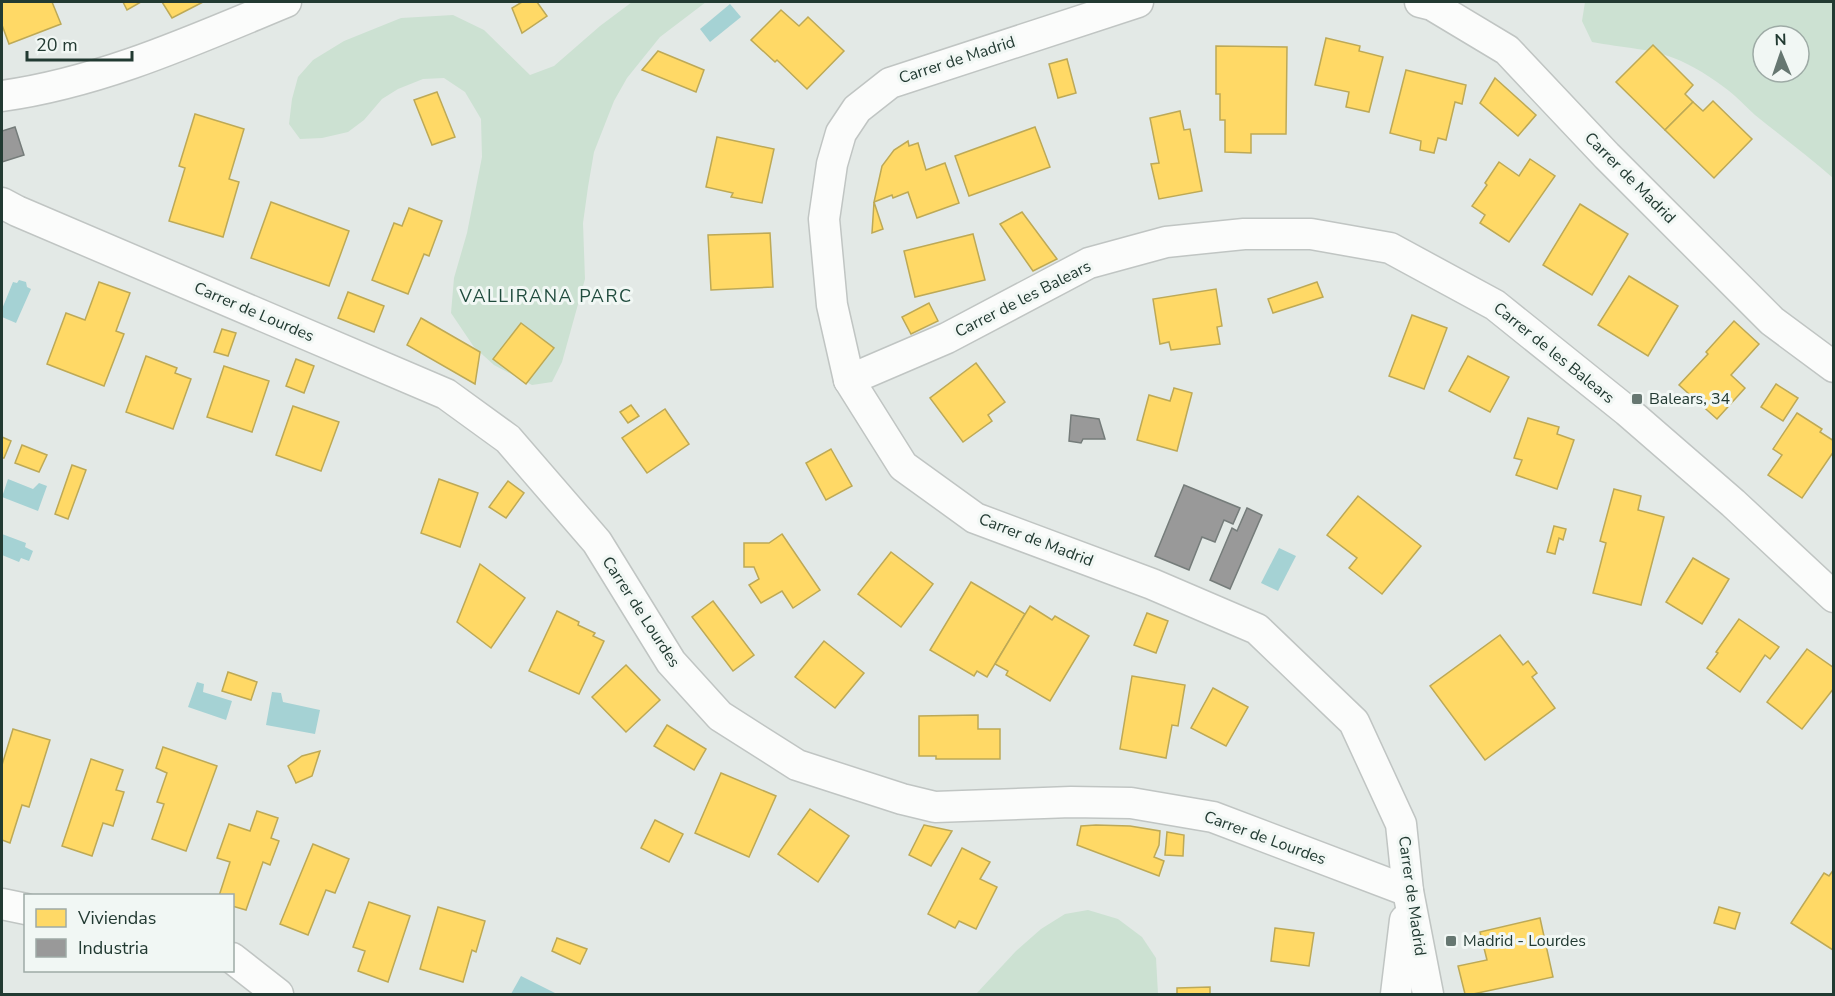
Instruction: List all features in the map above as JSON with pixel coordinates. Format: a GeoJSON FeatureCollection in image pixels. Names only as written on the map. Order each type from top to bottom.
{"type":"FeatureCollection","features":[{"type":"Feature","properties":{"kind":"street"},"geometry":{"type":"LineString","coordinates":[[2,96],[31,92],[110,72],[286,2]]}},
{"type":"Feature","properties":{"kind":"street","name":"Carrer de Madrid"},"geometry":{"type":"LineString","coordinates":[[1138,2],[890,82],[857,109],[841,132],[832,164],[824,219],[832,305],[849,380],[903,466],[975,518],[1152,584],[1257,629],[1354,722],[1401,824],[1408,891],[1428,994]]}},
{"type":"Feature","properties":{"kind":"street","name":"Carrer de Madrid"},"geometry":{"type":"LineString","coordinates":[[1420,2],[1432,5],[1507,50],[1607,156],[1772,321],[1833,367]]}},
{"type":"Feature","properties":{"kind":"street","name":"Carrer de Lourdes"},"geometry":{"type":"LineString","coordinates":[[2,203],[446,394],[508,438],[597,543],[671,662],[720,716],[797,765],[902,799],[935,807],[1131,802],[1213,817],[1408,891]]}},
{"type":"Feature","properties":{"kind":"street","name":"Carrer de les Balears"},"geometry":{"type":"LineString","coordinates":[[849,380],[947,338],[1089,263],[1166,242],[1244,234],[1311,234],[1390,248],[1495,305],[1733,503],[1833,597]]}},
{"type":"Feature","properties":{"kind":"street"},"geometry":{"type":"LineString","coordinates":[[1396,994],[1408,891]]}},
{"type":"Feature","properties":{"kind":"street"},"geometry":{"type":"LineString","coordinates":[[2,904],[24,909]]}},
{"type":"Feature","properties":{"kind":"street"},"geometry":{"type":"LineString","coordinates":[[234,960],[278,994]]}},
{"type":"Feature","properties":{"kind":"green space"},"geometry":{"type":"Polygon","coordinates":[[[632,2],[706,2],[660,37],[627,78],[614,101],[594,152],[583,223],[585,279],[562,362],[552,382],[532,385],[494,365],[474,347],[451,313],[454,278],[467,233],[482,157],[481,119],[465,92],[444,78],[423,79],[398,89],[382,99],[364,120],[348,132],[322,138],[300,139],[289,124],[292,99],[298,77],[313,60],[344,41],[401,18],[453,15],[484,30],[530,75],[554,66],[632,2]]]}},
{"type":"Feature","properties":{"kind":"green space"},"geometry":{"type":"Polygon","coordinates":[[[1585,2],[1833,2],[1833,178],[1729,91],[1695,68],[1660,53],[1592,42],[1582,21],[1585,2]]]}},
{"type":"Feature","properties":{"kind":"green space"},"geometry":{"type":"Polygon","coordinates":[[[1088,910],[1118,919],[1142,937],[1156,958],[1158,994],[976,994],[1016,951],[1041,929],[1065,914],[1088,910]]]}},
{"type":"Feature","properties":{"kind":"water"},"geometry":{"type":"Polygon","coordinates":[[[730,4],[741,17],[710,42],[700,29],[730,4]]]}},
{"type":"Feature","properties":{"kind":"water"},"geometry":{"type":"Polygon","coordinates":[[[19,280],[26,282],[27,287],[31,289],[16,323],[2,317],[2,309],[13,282],[17,283],[19,280]]]}},
{"type":"Feature","properties":{"kind":"water"},"geometry":{"type":"Polygon","coordinates":[[[8,479],[33,489],[39,483],[47,486],[38,511],[2,497],[8,479]]]}},
{"type":"Feature","properties":{"kind":"water"},"geometry":{"type":"Polygon","coordinates":[[[2,534],[26,543],[25,547],[33,551],[29,561],[21,558],[19,562],[2,555],[2,534]]]}},
{"type":"Feature","properties":{"kind":"water"},"geometry":{"type":"Polygon","coordinates":[[[1279,548],[1296,556],[1278,591],[1261,583],[1279,548]]]}},
{"type":"Feature","properties":{"kind":"water"},"geometry":{"type":"Polygon","coordinates":[[[197,682],[204,684],[203,692],[232,701],[226,720],[188,707],[197,682]]]}},
{"type":"Feature","properties":{"kind":"water"},"geometry":{"type":"Polygon","coordinates":[[[272,692],[281,693],[283,702],[320,710],[315,734],[266,725],[272,692]]]}},
{"type":"Feature","properties":{"kind":"water"},"geometry":{"type":"Polygon","coordinates":[[[521,976],[555,993],[511,994],[521,976]]]}},
{"type":"Feature","properties":{"kind":"building: Viviendas"},"geometry":{"type":"Polygon","coordinates":[[[2,2],[52,2],[61,24],[9,44],[2,25],[2,2]]]}},
{"type":"Feature","properties":{"kind":"building: Viviendas"},"geometry":{"type":"Polygon","coordinates":[[[123,2],[141,2],[127,10],[123,2]]]}},
{"type":"Feature","properties":{"kind":"building: Viviendas"},"geometry":{"type":"Polygon","coordinates":[[[162,2],[203,2],[172,18],[162,2]]]}},
{"type":"Feature","properties":{"kind":"building: Viviendas"},"geometry":{"type":"Polygon","coordinates":[[[522,2],[537,2],[547,16],[522,33],[512,8],[522,2]]]}},
{"type":"Feature","properties":{"kind":"building: Viviendas"},"geometry":{"type":"Polygon","coordinates":[[[781,10],[799,26],[808,17],[844,51],[807,89],[777,60],[775,62],[751,40],[781,10]]]}},
{"type":"Feature","properties":{"kind":"building: Viviendas"},"geometry":{"type":"Polygon","coordinates":[[[1326,38],[1360,46],[1359,51],[1383,57],[1369,112],[1346,107],[1349,92],[1315,85],[1326,38]]]}},
{"type":"Feature","properties":{"kind":"building: Viviendas"},"geometry":{"type":"Polygon","coordinates":[[[1653,45],[1693,85],[1685,94],[1693,102],[1665,130],[1616,82],[1653,45]]]}},
{"type":"Feature","properties":{"kind":"building: Viviendas"},"geometry":{"type":"Polygon","coordinates":[[[1216,46],[1287,47],[1286,134],[1251,134],[1251,153],[1225,152],[1225,120],[1220,120],[1220,94],[1216,94],[1216,46]]]}},
{"type":"Feature","properties":{"kind":"building: Viviendas"},"geometry":{"type":"Polygon","coordinates":[[[658,51],[704,70],[696,92],[642,70],[658,51]]]}},
{"type":"Feature","properties":{"kind":"building: Viviendas"},"geometry":{"type":"Polygon","coordinates":[[[1067,59],[1076,93],[1058,98],[1049,64],[1067,59]]]}},
{"type":"Feature","properties":{"kind":"building: Viviendas"},"geometry":{"type":"Polygon","coordinates":[[[1406,70],[1466,85],[1462,104],[1455,102],[1446,140],[1438,138],[1434,153],[1420,150],[1421,141],[1390,133],[1406,70]]]}},
{"type":"Feature","properties":{"kind":"building: Viviendas"},"geometry":{"type":"Polygon","coordinates":[[[1495,78],[1536,115],[1518,136],[1480,103],[1495,78]]]}},
{"type":"Feature","properties":{"kind":"building: Viviendas"},"geometry":{"type":"Polygon","coordinates":[[[437,92],[455,137],[432,145],[414,100],[437,92]]]}},
{"type":"Feature","properties":{"kind":"building: Viviendas"},"geometry":{"type":"Polygon","coordinates":[[[1713,101],[1752,139],[1714,178],[1665,130],[1693,102],[1703,111],[1713,101]]]}},
{"type":"Feature","properties":{"kind":"building: Viviendas"},"geometry":{"type":"Polygon","coordinates":[[[1180,111],[1184,130],[1190,129],[1202,191],[1159,199],[1151,164],[1159,163],[1150,118],[1180,111]]]}},
{"type":"Feature","properties":{"kind":"building: Viviendas"},"geometry":{"type":"Polygon","coordinates":[[[195,114],[244,129],[229,179],[239,182],[223,237],[169,221],[185,168],[179,166],[195,114]]]}},
{"type":"Feature","properties":{"kind":"building: Viviendas"},"geometry":{"type":"Polygon","coordinates":[[[1035,127],[1050,167],[969,196],[955,156],[1035,127]]]}},
{"type":"Feature","properties":{"kind":"building: Viviendas"},"geometry":{"type":"Polygon","coordinates":[[[717,137],[774,149],[762,203],[731,197],[733,193],[706,187],[717,137]]]}},
{"type":"Feature","properties":{"kind":"building: Viviendas"},"geometry":{"type":"Polygon","coordinates":[[[908,141],[909,146],[918,143],[926,170],[945,163],[959,203],[917,218],[908,192],[874,202],[882,166],[894,150],[908,141]]]}},
{"type":"Feature","properties":{"kind":"building: Viviendas"},"geometry":{"type":"Polygon","coordinates":[[[1530,159],[1555,176],[1509,242],[1480,223],[1485,215],[1472,206],[1487,185],[1485,183],[1499,162],[1519,176],[1530,159]]]}},
{"type":"Feature","properties":{"kind":"building: Viviendas"},"geometry":{"type":"Polygon","coordinates":[[[271,202],[349,231],[329,286],[251,258],[271,202]]]}},
{"type":"Feature","properties":{"kind":"building: Viviendas"},"geometry":{"type":"Polygon","coordinates":[[[874,202],[883,229],[872,233],[874,202]]]}},
{"type":"Feature","properties":{"kind":"building: Viviendas"},"geometry":{"type":"Polygon","coordinates":[[[1580,204],[1628,234],[1592,295],[1543,265],[1580,204]]]}},
{"type":"Feature","properties":{"kind":"building: Viviendas"},"geometry":{"type":"Polygon","coordinates":[[[409,208],[442,221],[429,256],[424,254],[408,294],[372,280],[394,223],[402,226],[409,208]]]}},
{"type":"Feature","properties":{"kind":"building: Viviendas"},"geometry":{"type":"Polygon","coordinates":[[[1022,212],[1057,259],[1033,271],[1000,224],[1022,212]]]}},
{"type":"Feature","properties":{"kind":"building: Viviendas"},"geometry":{"type":"Polygon","coordinates":[[[770,233],[773,287],[711,290],[708,235],[770,233]]]}},
{"type":"Feature","properties":{"kind":"building: Viviendas"},"geometry":{"type":"Polygon","coordinates":[[[973,234],[985,280],[915,297],[904,251],[973,234]]]}},
{"type":"Feature","properties":{"kind":"building: Viviendas"},"geometry":{"type":"Polygon","coordinates":[[[1629,276],[1678,306],[1648,356],[1598,325],[1629,276]]]}},
{"type":"Feature","properties":{"kind":"building: Viviendas"},"geometry":{"type":"Polygon","coordinates":[[[99,282],[130,293],[116,331],[124,334],[104,386],[47,364],[66,313],[85,320],[99,282]]]}},
{"type":"Feature","properties":{"kind":"building: Viviendas"},"geometry":{"type":"Polygon","coordinates":[[[1317,282],[1323,297],[1273,313],[1268,299],[1317,282]]]}},
{"type":"Feature","properties":{"kind":"building: Viviendas"},"geometry":{"type":"Polygon","coordinates":[[[1216,289],[1222,326],[1217,327],[1220,344],[1171,350],[1169,342],[1160,344],[1153,299],[1216,289]]]}},
{"type":"Feature","properties":{"kind":"building: Viviendas"},"geometry":{"type":"Polygon","coordinates":[[[348,292],[384,306],[374,332],[338,318],[348,292]]]}},
{"type":"Feature","properties":{"kind":"building: Viviendas"},"geometry":{"type":"Polygon","coordinates":[[[929,303],[938,321],[911,334],[902,317],[929,303]]]}},
{"type":"Feature","properties":{"kind":"building: Viviendas"},"geometry":{"type":"Polygon","coordinates":[[[1412,315],[1447,328],[1424,389],[1389,376],[1412,315]]]}},
{"type":"Feature","properties":{"kind":"building: Viviendas"},"geometry":{"type":"Polygon","coordinates":[[[421,318],[480,352],[475,384],[407,345],[421,318]]]}},
{"type":"Feature","properties":{"kind":"building: Viviendas"},"geometry":{"type":"Polygon","coordinates":[[[1734,321],[1759,344],[1731,375],[1745,388],[1717,419],[1679,385],[1734,321]]]}},
{"type":"Feature","properties":{"kind":"building: Viviendas"},"geometry":{"type":"Polygon","coordinates":[[[521,323],[554,348],[526,384],[493,359],[521,323]]]}},
{"type":"Feature","properties":{"kind":"building: Viviendas"},"geometry":{"type":"Polygon","coordinates":[[[222,329],[236,333],[228,356],[214,352],[222,329]]]}},
{"type":"Feature","properties":{"kind":"building: Viviendas"},"geometry":{"type":"Polygon","coordinates":[[[146,356],[177,368],[175,373],[191,379],[173,429],[126,412],[146,356]]]}},
{"type":"Feature","properties":{"kind":"building: Viviendas"},"geometry":{"type":"Polygon","coordinates":[[[1468,356],[1509,377],[1490,412],[1449,391],[1468,356]]]}},
{"type":"Feature","properties":{"kind":"building: Viviendas"},"geometry":{"type":"Polygon","coordinates":[[[296,359],[314,366],[304,393],[286,386],[296,359]]]}},
{"type":"Feature","properties":{"kind":"building: Viviendas"},"geometry":{"type":"Polygon","coordinates":[[[976,363],[1005,402],[988,415],[992,421],[963,442],[930,398],[976,363]]]}},
{"type":"Feature","properties":{"kind":"building: Viviendas"},"geometry":{"type":"Polygon","coordinates":[[[224,366],[269,381],[252,432],[207,417],[224,366]]]}},
{"type":"Feature","properties":{"kind":"building: Viviendas"},"geometry":{"type":"Polygon","coordinates":[[[1776,384],[1798,398],[1783,421],[1761,407],[1776,384]]]}},
{"type":"Feature","properties":{"kind":"building: Viviendas"},"geometry":{"type":"Polygon","coordinates":[[[1174,388],[1192,393],[1177,451],[1137,440],[1149,395],[1170,401],[1174,388]]]}},
{"type":"Feature","properties":{"kind":"building: Viviendas"},"geometry":{"type":"Polygon","coordinates":[[[631,405],[639,416],[628,423],[620,412],[631,405]]]}},
{"type":"Feature","properties":{"kind":"building: Viviendas"},"geometry":{"type":"Polygon","coordinates":[[[293,406],[339,422],[321,471],[276,455],[293,406]]]}},
{"type":"Feature","properties":{"kind":"building: Viviendas"},"geometry":{"type":"Polygon","coordinates":[[[665,409],[689,444],[647,473],[622,438],[665,409]]]}},
{"type":"Feature","properties":{"kind":"building: Viviendas"},"geometry":{"type":"Polygon","coordinates":[[[1797,413],[1822,429],[1820,432],[1834,441],[1834,451],[1802,498],[1768,475],[1782,455],[1773,449],[1797,413]]]}},
{"type":"Feature","properties":{"kind":"building: Viviendas"},"geometry":{"type":"Polygon","coordinates":[[[1528,418],[1559,427],[1557,434],[1574,440],[1557,489],[1516,475],[1522,460],[1514,458],[1528,418]]]}},
{"type":"Feature","properties":{"kind":"building: Viviendas"},"geometry":{"type":"Polygon","coordinates":[[[2,437],[11,441],[4,458],[2,458],[2,437]]]}},
{"type":"Feature","properties":{"kind":"building: Viviendas"},"geometry":{"type":"Polygon","coordinates":[[[22,445],[47,455],[39,472],[15,463],[22,445]]]}},
{"type":"Feature","properties":{"kind":"building: Viviendas"},"geometry":{"type":"Polygon","coordinates":[[[831,449],[852,486],[826,500],[806,463],[831,449]]]}},
{"type":"Feature","properties":{"kind":"building: Viviendas"},"geometry":{"type":"Polygon","coordinates":[[[72,465],[86,470],[68,519],[55,514],[72,465]]]}},
{"type":"Feature","properties":{"kind":"building: Viviendas"},"geometry":{"type":"Polygon","coordinates":[[[439,479],[478,493],[460,547],[421,533],[439,479]]]}},
{"type":"Feature","properties":{"kind":"building: Viviendas"},"geometry":{"type":"Polygon","coordinates":[[[508,481],[524,493],[506,518],[489,507],[508,481]]]}},
{"type":"Feature","properties":{"kind":"building: Viviendas"},"geometry":{"type":"Polygon","coordinates":[[[1614,489],[1641,496],[1638,510],[1664,517],[1641,605],[1593,593],[1606,543],[1600,541],[1614,489]]]}},
{"type":"Feature","properties":{"kind":"building: Viviendas"},"geometry":{"type":"Polygon","coordinates":[[[1358,496],[1421,546],[1382,594],[1349,568],[1357,558],[1327,535],[1358,496]]]}},
{"type":"Feature","properties":{"kind":"building: Viviendas"},"geometry":{"type":"Polygon","coordinates":[[[1554,526],[1566,529],[1563,540],[1559,538],[1555,554],[1547,552],[1554,526]]]}},
{"type":"Feature","properties":{"kind":"building: Viviendas"},"geometry":{"type":"Polygon","coordinates":[[[782,534],[820,590],[793,608],[782,591],[761,603],[749,585],[759,579],[754,567],[744,567],[744,543],[769,543],[782,534]]]}},
{"type":"Feature","properties":{"kind":"building: Viviendas"},"geometry":{"type":"Polygon","coordinates":[[[891,552],[933,584],[901,627],[858,594],[891,552]]]}},
{"type":"Feature","properties":{"kind":"building: Viviendas"},"geometry":{"type":"Polygon","coordinates":[[[1693,558],[1729,579],[1702,624],[1666,602],[1693,558]]]}},
{"type":"Feature","properties":{"kind":"building: Viviendas"},"geometry":{"type":"Polygon","coordinates":[[[480,564],[525,598],[491,648],[457,622],[480,564]]]}},
{"type":"Feature","properties":{"kind":"building: Viviendas"},"geometry":{"type":"Polygon","coordinates":[[[971,582],[1025,614],[987,677],[977,671],[974,676],[930,650],[971,582]]]}},
{"type":"Feature","properties":{"kind":"building: Viviendas"},"geometry":{"type":"Polygon","coordinates":[[[713,601],[754,655],[733,671],[692,617],[713,601]]]}},
{"type":"Feature","properties":{"kind":"building: Viviendas"},"geometry":{"type":"Polygon","coordinates":[[[1030,606],[1052,620],[1055,616],[1089,636],[1050,701],[1006,675],[1008,671],[995,664],[1030,606]]]}},
{"type":"Feature","properties":{"kind":"building: Viviendas"},"geometry":{"type":"Polygon","coordinates":[[[557,611],[579,622],[578,625],[595,633],[593,636],[604,641],[579,694],[529,671],[557,611]]]}},
{"type":"Feature","properties":{"kind":"building: Viviendas"},"geometry":{"type":"Polygon","coordinates":[[[1147,613],[1168,621],[1156,653],[1134,645],[1147,613]]]}},
{"type":"Feature","properties":{"kind":"building: Viviendas"},"geometry":{"type":"Polygon","coordinates":[[[1739,619],[1779,647],[1770,659],[1765,655],[1740,692],[1707,668],[1739,619]]]}},
{"type":"Feature","properties":{"kind":"building: Viviendas"},"geometry":{"type":"Polygon","coordinates":[[[1500,635],[1523,665],[1528,661],[1537,673],[1532,677],[1555,708],[1485,760],[1430,686],[1500,635]]]}},
{"type":"Feature","properties":{"kind":"building: Viviendas"},"geometry":{"type":"Polygon","coordinates":[[[824,641],[864,673],[835,708],[795,677],[824,641]]]}},
{"type":"Feature","properties":{"kind":"building: Viviendas"},"geometry":{"type":"Polygon","coordinates":[[[1807,649],[1834,668],[1834,688],[1802,729],[1767,702],[1807,649]]]}},
{"type":"Feature","properties":{"kind":"building: Viviendas"},"geometry":{"type":"Polygon","coordinates":[[[626,665],[660,700],[626,732],[592,697],[626,665]]]}},
{"type":"Feature","properties":{"kind":"building: Viviendas"},"geometry":{"type":"Polygon","coordinates":[[[228,672],[257,682],[251,700],[222,691],[228,672]]]}},
{"type":"Feature","properties":{"kind":"building: Viviendas"},"geometry":{"type":"Polygon","coordinates":[[[1132,676],[1185,685],[1178,726],[1172,725],[1166,758],[1120,749],[1132,676]]]}},
{"type":"Feature","properties":{"kind":"building: Viviendas"},"geometry":{"type":"Polygon","coordinates":[[[1213,688],[1248,707],[1226,746],[1191,728],[1213,688]]]}},
{"type":"Feature","properties":{"kind":"building: Viviendas"},"geometry":{"type":"Polygon","coordinates":[[[978,715],[978,729],[1000,729],[1000,759],[936,759],[936,756],[919,756],[919,716],[978,715]]]}},
{"type":"Feature","properties":{"kind":"building: Viviendas"},"geometry":{"type":"Polygon","coordinates":[[[667,725],[706,749],[694,770],[654,746],[667,725]]]}},
{"type":"Feature","properties":{"kind":"building: Viviendas"},"geometry":{"type":"Polygon","coordinates":[[[13,729],[50,740],[29,807],[22,805],[10,843],[2,840],[2,765],[13,729]]]}},
{"type":"Feature","properties":{"kind":"building: Viviendas"},"geometry":{"type":"Polygon","coordinates":[[[163,747],[217,766],[186,851],[152,839],[164,804],[157,802],[167,773],[156,768],[163,747]]]}},
{"type":"Feature","properties":{"kind":"building: Viviendas"},"geometry":{"type":"Polygon","coordinates":[[[320,751],[312,776],[296,783],[288,766],[302,756],[320,751]]]}},
{"type":"Feature","properties":{"kind":"building: Viviendas"},"geometry":{"type":"Polygon","coordinates":[[[91,759],[123,770],[116,790],[124,792],[113,826],[103,823],[92,856],[62,846],[91,759]]]}},
{"type":"Feature","properties":{"kind":"building: Viviendas"},"geometry":{"type":"Polygon","coordinates":[[[721,773],[776,796],[749,857],[695,833],[721,773]]]}},
{"type":"Feature","properties":{"kind":"building: Viviendas"},"geometry":{"type":"Polygon","coordinates":[[[810,809],[849,836],[818,882],[778,854],[810,809]]]}},
{"type":"Feature","properties":{"kind":"building: Viviendas"},"geometry":{"type":"Polygon","coordinates":[[[257,811],[278,818],[271,838],[279,841],[270,865],[263,862],[246,910],[234,907],[234,894],[220,894],[230,862],[217,858],[229,824],[250,831],[257,811]]]}},
{"type":"Feature","properties":{"kind":"building: Viviendas"},"geometry":{"type":"Polygon","coordinates":[[[655,820],[683,834],[669,862],[641,848],[655,820]]]}},
{"type":"Feature","properties":{"kind":"building: Viviendas"},"geometry":{"type":"Polygon","coordinates":[[[924,825],[952,831],[931,866],[909,855],[924,825]]]}},
{"type":"Feature","properties":{"kind":"building: Viviendas"},"geometry":{"type":"Polygon","coordinates":[[[1081,826],[1130,826],[1160,831],[1159,845],[1154,857],[1164,861],[1159,876],[1077,845],[1081,826]]]}},
{"type":"Feature","properties":{"kind":"building: Viviendas"},"geometry":{"type":"Polygon","coordinates":[[[1167,832],[1184,835],[1183,856],[1165,855],[1167,832]]]}},
{"type":"Feature","properties":{"kind":"building: Viviendas"},"geometry":{"type":"Polygon","coordinates":[[[313,844],[349,859],[335,893],[326,890],[308,935],[280,924],[313,844]]]}},
{"type":"Feature","properties":{"kind":"building: Viviendas"},"geometry":{"type":"Polygon","coordinates":[[[962,848],[990,862],[980,879],[997,887],[976,929],[959,921],[955,928],[928,914],[962,848]]]}},
{"type":"Feature","properties":{"kind":"building: Viviendas"},"geometry":{"type":"Polygon","coordinates":[[[1834,869],[1833,950],[1791,923],[1824,873],[1829,876],[1834,869]]]}},
{"type":"Feature","properties":{"kind":"building: Viviendas"},"geometry":{"type":"Polygon","coordinates":[[[369,902],[410,916],[388,982],[358,971],[365,951],[353,947],[369,902]]]}},
{"type":"Feature","properties":{"kind":"building: Viviendas"},"geometry":{"type":"Polygon","coordinates":[[[438,907],[485,921],[476,952],[472,950],[463,982],[420,969],[438,907]]]}},
{"type":"Feature","properties":{"kind":"building: Viviendas"},"geometry":{"type":"Polygon","coordinates":[[[1719,907],[1740,913],[1735,929],[1714,923],[1719,907]]]}},
{"type":"Feature","properties":{"kind":"building: Viviendas"},"geometry":{"type":"Polygon","coordinates":[[[1540,918],[1553,977],[1465,994],[1458,966],[1487,960],[1480,932],[1540,918]]]}},
{"type":"Feature","properties":{"kind":"building: Viviendas"},"geometry":{"type":"Polygon","coordinates":[[[1275,928],[1314,933],[1309,966],[1271,961],[1275,928]]]}},
{"type":"Feature","properties":{"kind":"building: Viviendas"},"geometry":{"type":"Polygon","coordinates":[[[557,938],[587,949],[580,964],[552,951],[557,938]]]}},
{"type":"Feature","properties":{"kind":"building: Viviendas"},"geometry":{"type":"Polygon","coordinates":[[[1210,987],[1210,994],[1177,994],[1177,988],[1210,987]]]}},
{"type":"Feature","properties":{"kind":"building: Industria"},"geometry":{"type":"Polygon","coordinates":[[[15,127],[24,155],[2,162],[2,131],[15,127]]]}},
{"type":"Feature","properties":{"kind":"building: Industria"},"geometry":{"type":"Polygon","coordinates":[[[1071,415],[1099,419],[1105,439],[1083,439],[1081,443],[1069,441],[1071,415]]]}},
{"type":"Feature","properties":{"kind":"building: Industria"},"geometry":{"type":"Polygon","coordinates":[[[1184,485],[1240,508],[1233,524],[1224,520],[1215,542],[1202,537],[1189,570],[1155,556],[1184,485]]]}},
{"type":"Feature","properties":{"kind":"building: Industria"},"geometry":{"type":"Polygon","coordinates":[[[1247,508],[1262,515],[1230,589],[1210,580],[1232,528],[1237,531],[1247,508]]]}},
{"type":"Feature","properties":{"kind":"place","name":"Balears, 34"},"geometry":{"type":"Point","coordinates":[1637,399]}},
{"type":"Feature","properties":{"kind":"place","name":"Madrid - Lourdes"},"geometry":{"type":"Point","coordinates":[1451,941]}},
{"type":"Feature","properties":{"kind":"district","name":"VALLIRANA PARC"},"geometry":{"type":"Point","coordinates":[546,296]}}]}
